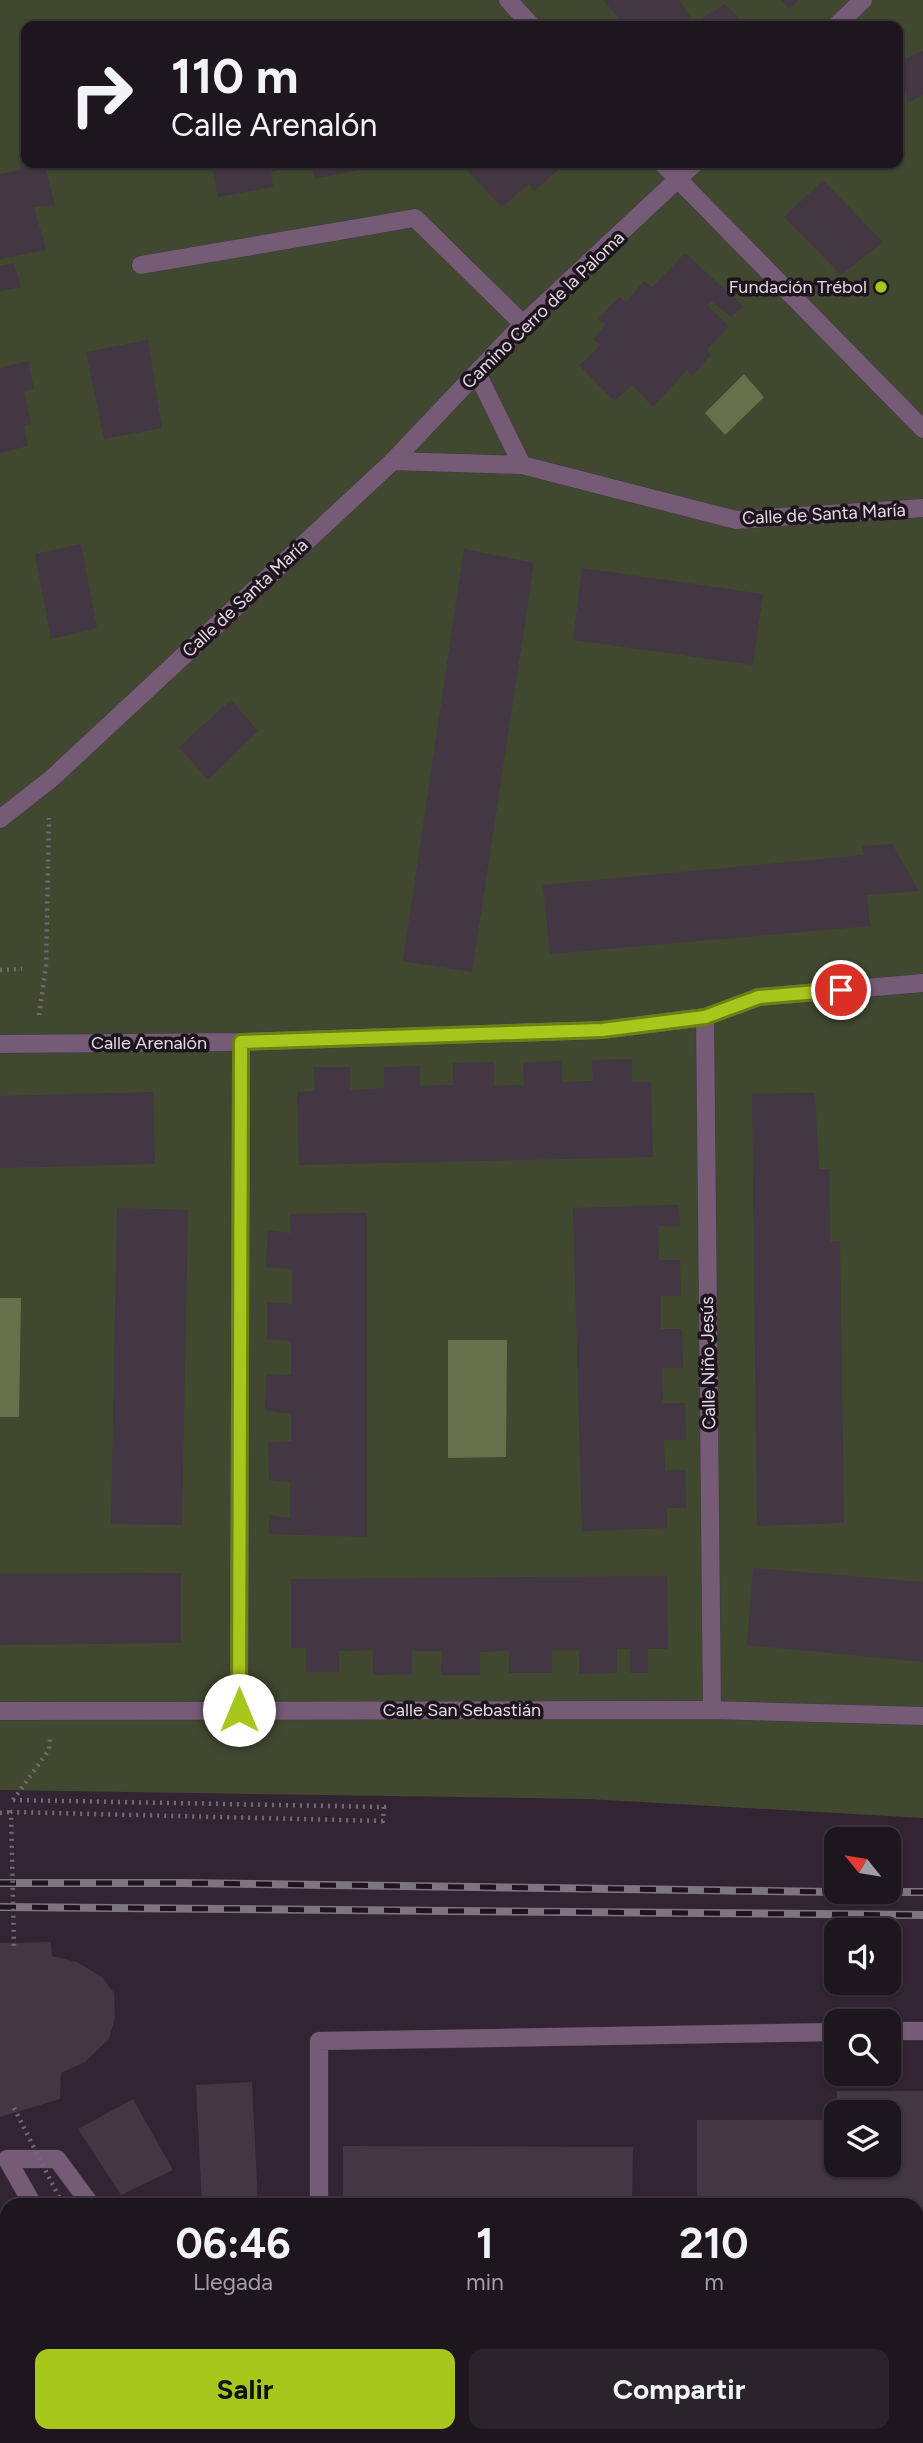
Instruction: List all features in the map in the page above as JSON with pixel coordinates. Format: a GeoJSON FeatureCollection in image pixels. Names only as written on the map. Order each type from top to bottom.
{"type":"FeatureCollection","features":[{"type":"Feature","properties":{"kind":"street"},"geometry":{"type":"LineString","coordinates":[[508,0],[527,21]]}},
{"type":"Feature","properties":{"kind":"street"},"geometry":{"type":"LineString","coordinates":[[841,21],[863,0]]}},
{"type":"Feature","properties":{"kind":"street"},"geometry":{"type":"LineString","coordinates":[[667,168],[923,429]]}},
{"type":"Feature","properties":{"kind":"street","name":"Camino Cerro de la Paloma"},"geometry":{"type":"LineString","coordinates":[[393,461],[523,324],[690,168]]}},
{"type":"Feature","properties":{"kind":"street"},"geometry":{"type":"LineString","coordinates":[[141,265],[415,218],[523,324]]}},
{"type":"Feature","properties":{"kind":"street"},"geometry":{"type":"LineString","coordinates":[[477,373],[522,465]]}},
{"type":"Feature","properties":{"kind":"street","name":"Calle de Santa María"},"geometry":{"type":"LineString","coordinates":[[0,819],[51,779],[393,461],[522,465],[736,520],[923,508]]}},
{"type":"Feature","properties":{"kind":"street","name":"Calle Arenalón"},"geometry":{"type":"LineString","coordinates":[[0,1044],[241,1042],[602,1030],[705,1017],[759,997],[923,983]]}},
{"type":"Feature","properties":{"kind":"street","name":"Calle Niño Jesús"},"geometry":{"type":"LineString","coordinates":[[705,1017],[712,1710]]}},
{"type":"Feature","properties":{"kind":"street"},"geometry":{"type":"LineString","coordinates":[[239,1710],[241,1042]]}},
{"type":"Feature","properties":{"kind":"street","name":"Calle San Sebastián"},"geometry":{"type":"LineString","coordinates":[[0,1711],[712,1710],[923,1716]]}},
{"type":"Feature","properties":{"kind":"street"},"geometry":{"type":"LineString","coordinates":[[901,2031],[923,2031]]}},
{"type":"Feature","properties":{"kind":"street"},"geometry":{"type":"LineString","coordinates":[[319,2198],[319,2040],[824,2032]]}},
{"type":"Feature","properties":{"kind":"street"},"geometry":{"type":"LineString","coordinates":[[29,2198],[8,2159],[57,2160],[86,2198]]}},
{"type":"Feature","properties":{"kind":"path"},"geometry":{"type":"LineString","coordinates":[[34,1044],[46,966],[51,779]]}},
{"type":"Feature","properties":{"kind":"path"},"geometry":{"type":"LineString","coordinates":[[0,970],[22,969]]}},
{"type":"Feature","properties":{"kind":"path"},"geometry":{"type":"LineString","coordinates":[[0,1813],[383,1821],[384,1807],[13,1800],[49,1750],[52,1710]]}},
{"type":"Feature","properties":{"kind":"path"},"geometry":{"type":"LineString","coordinates":[[11,1812],[14,1946]]}},
{"type":"Feature","properties":{"kind":"path"},"geometry":{"type":"LineString","coordinates":[[14,2108],[59,2198]]}},
{"type":"Feature","properties":{"kind":"shaded area"},"geometry":{"type":"Polygon","coordinates":[[[0,0],[923,0],[923,1818],[588,1799],[0,1790],[0,0]]]}},
{"type":"Feature","properties":{"kind":"shaded area"},"geometry":{"type":"Polygon","coordinates":[[[744,374],[764,397],[725,435],[705,413],[744,374]]]}},
{"type":"Feature","properties":{"kind":"shaded area"},"geometry":{"type":"Polygon","coordinates":[[[0,1298],[21,1298],[19,1417],[0,1417],[0,1298]]]}},
{"type":"Feature","properties":{"kind":"shaded area"},"geometry":{"type":"Polygon","coordinates":[[[448,1340],[507,1340],[506,1457],[448,1458],[448,1340]]]}},
{"type":"Feature","properties":{"kind":"shaded area"},"geometry":{"type":"Polygon","coordinates":[[[0,1725],[923,1799],[923,2198],[0,2198],[0,1725]]]}},
{"type":"Feature","properties":{"kind":"building"},"geometry":{"type":"Polygon","coordinates":[[[603,0],[679,0],[694,21],[675,19],[622,21],[603,0]]]}},
{"type":"Feature","properties":{"kind":"building"},"geometry":{"type":"Polygon","coordinates":[[[780,0],[799,0],[790,9],[780,0]]]}},
{"type":"Feature","properties":{"kind":"building"},"geometry":{"type":"Polygon","coordinates":[[[725,4],[741,21],[698,21],[725,4]]]}},
{"type":"Feature","properties":{"kind":"building"},"geometry":{"type":"Polygon","coordinates":[[[923,51],[923,95],[908,102],[903,80],[903,60],[923,51]]]}},
{"type":"Feature","properties":{"kind":"building"},"geometry":{"type":"Polygon","coordinates":[[[20,162],[21,168],[45,168],[55,205],[34,207],[46,250],[0,259],[0,174],[20,170],[20,162]]]}},
{"type":"Feature","properties":{"kind":"building"},"geometry":{"type":"Polygon","coordinates":[[[212,168],[289,168],[271,172],[273,187],[218,197],[212,168]]]}},
{"type":"Feature","properties":{"kind":"building"},"geometry":{"type":"Polygon","coordinates":[[[313,168],[369,168],[314,179],[313,168]]]}},
{"type":"Feature","properties":{"kind":"building"},"geometry":{"type":"Polygon","coordinates":[[[465,168],[560,168],[534,191],[529,184],[502,207],[465,168]]]}},
{"type":"Feature","properties":{"kind":"building"},"geometry":{"type":"Polygon","coordinates":[[[823,180],[883,242],[841,275],[784,217],[823,180]]]}},
{"type":"Feature","properties":{"kind":"building"},"geometry":{"type":"Polygon","coordinates":[[[685,253],[743,306],[731,317],[711,301],[707,305],[729,326],[707,350],[711,355],[692,376],[687,370],[653,407],[632,385],[614,401],[579,365],[601,345],[593,339],[606,324],[598,319],[619,297],[626,302],[644,281],[652,287],[685,253]]]}},
{"type":"Feature","properties":{"kind":"building"},"geometry":{"type":"Polygon","coordinates":[[[14,263],[21,287],[0,291],[0,266],[14,263]]]}},
{"type":"Feature","properties":{"kind":"building"},"geometry":{"type":"Polygon","coordinates":[[[148,340],[162,428],[104,439],[86,352],[148,340]]]}},
{"type":"Feature","properties":{"kind":"building"},"geometry":{"type":"Polygon","coordinates":[[[28,361],[34,389],[24,391],[31,423],[24,426],[28,446],[0,453],[0,368],[28,361]]]}},
{"type":"Feature","properties":{"kind":"building"},"geometry":{"type":"Polygon","coordinates":[[[81,544],[97,628],[51,639],[35,554],[81,544]]]}},
{"type":"Feature","properties":{"kind":"building"},"geometry":{"type":"Polygon","coordinates":[[[464,549],[534,563],[472,972],[403,961],[464,549]]]}},
{"type":"Feature","properties":{"kind":"building"},"geometry":{"type":"Polygon","coordinates":[[[582,568],[763,594],[753,665],[573,640],[582,568]]]}},
{"type":"Feature","properties":{"kind":"building"},"geometry":{"type":"Polygon","coordinates":[[[231,700],[258,731],[208,780],[179,747],[231,700]]]}},
{"type":"Feature","properties":{"kind":"building"},"geometry":{"type":"Polygon","coordinates":[[[892,844],[919,891],[867,895],[870,926],[550,954],[543,885],[864,855],[862,846],[892,844]]]}},
{"type":"Feature","properties":{"kind":"building"},"geometry":{"type":"Polygon","coordinates":[[[632,1059],[632,1082],[651,1082],[653,1157],[299,1165],[297,1092],[315,1091],[314,1067],[350,1067],[350,1090],[384,1088],[384,1067],[420,1066],[420,1086],[453,1085],[453,1063],[494,1062],[494,1086],[524,1085],[523,1063],[562,1061],[562,1082],[593,1081],[592,1060],[632,1059]]]}},
{"type":"Feature","properties":{"kind":"building"},"geometry":{"type":"Polygon","coordinates":[[[153,1092],[155,1164],[0,1168],[0,1096],[153,1092]]]}},
{"type":"Feature","properties":{"kind":"building"},"geometry":{"type":"Polygon","coordinates":[[[815,1093],[819,1169],[829,1169],[830,1242],[840,1241],[844,1523],[757,1526],[752,1094],[815,1093]]]}},
{"type":"Feature","properties":{"kind":"building"},"geometry":{"type":"Polygon","coordinates":[[[679,1205],[680,1226],[658,1226],[659,1260],[680,1260],[681,1296],[661,1296],[661,1329],[682,1329],[683,1368],[662,1368],[663,1403],[685,1403],[686,1440],[664,1440],[665,1470],[685,1470],[686,1508],[667,1508],[667,1528],[582,1531],[573,1208],[679,1205]]]}},
{"type":"Feature","properties":{"kind":"building"},"geometry":{"type":"Polygon","coordinates":[[[117,1208],[188,1210],[182,1525],[111,1524],[117,1208]]]}},
{"type":"Feature","properties":{"kind":"building"},"geometry":{"type":"Polygon","coordinates":[[[367,1213],[367,1537],[269,1534],[269,1515],[290,1518],[290,1482],[269,1480],[268,1443],[291,1441],[291,1414],[265,1410],[266,1374],[291,1375],[291,1341],[267,1339],[267,1302],[292,1304],[292,1269],[266,1267],[268,1230],[291,1233],[290,1214],[367,1213]]]}},
{"type":"Feature","properties":{"kind":"building"},"geometry":{"type":"Polygon","coordinates":[[[753,1568],[923,1582],[923,1662],[747,1645],[753,1568]]]}},
{"type":"Feature","properties":{"kind":"building"},"geometry":{"type":"Polygon","coordinates":[[[181,1573],[181,1643],[0,1645],[0,1574],[181,1573]]]}},
{"type":"Feature","properties":{"kind":"building"},"geometry":{"type":"Polygon","coordinates":[[[667,1576],[668,1649],[648,1649],[648,1673],[630,1673],[630,1649],[617,1649],[617,1673],[579,1674],[579,1650],[552,1650],[552,1673],[509,1673],[509,1651],[480,1652],[480,1675],[441,1675],[442,1651],[412,1651],[412,1674],[373,1675],[373,1650],[339,1651],[339,1672],[306,1672],[306,1648],[291,1648],[291,1579],[667,1576]]]}},
{"type":"Feature","properties":{"kind":"building"},"geometry":{"type":"Polygon","coordinates":[[[51,1942],[52,1956],[77,1962],[102,1977],[114,1993],[115,2018],[109,2039],[85,2062],[61,2073],[60,2099],[0,2117],[0,1943],[51,1942]]]}},
{"type":"Feature","properties":{"kind":"building"},"geometry":{"type":"Polygon","coordinates":[[[252,2082],[258,2198],[202,2198],[196,2085],[252,2082]]]}},
{"type":"Feature","properties":{"kind":"building"},"geometry":{"type":"Polygon","coordinates":[[[837,2091],[923,2091],[923,2198],[697,2198],[697,2120],[824,2120],[824,2177],[901,2177],[901,2100],[837,2100],[837,2091]]]}},
{"type":"Feature","properties":{"kind":"building"},"geometry":{"type":"Polygon","coordinates":[[[133,2099],[173,2170],[121,2195],[78,2129],[133,2099]]]}},
{"type":"Feature","properties":{"kind":"building"},"geometry":{"type":"Polygon","coordinates":[[[343,2146],[633,2147],[632,2198],[343,2198],[343,2146]]]}},
{"type":"Feature","properties":{"kind":"railway"},"geometry":{"type":"LineString","coordinates":[[0,1883],[824,1892]]}},
{"type":"Feature","properties":{"kind":"railway"},"geometry":{"type":"LineString","coordinates":[[901,1892],[923,1892]]}},
{"type":"Feature","properties":{"kind":"railway"},"geometry":{"type":"LineString","coordinates":[[0,1907],[923,1915]]}},
{"type":"Feature","properties":{"kind":"place","name":"Fundación Trébol"},"geometry":{"type":"Point","coordinates":[881,287]}},
{"type":"Feature","properties":{"kind":"route"},"geometry":{"type":"LineString","coordinates":[[239,1710],[241,1042],[602,1030],[705,1017],[759,997],[841,990]]}}]}
